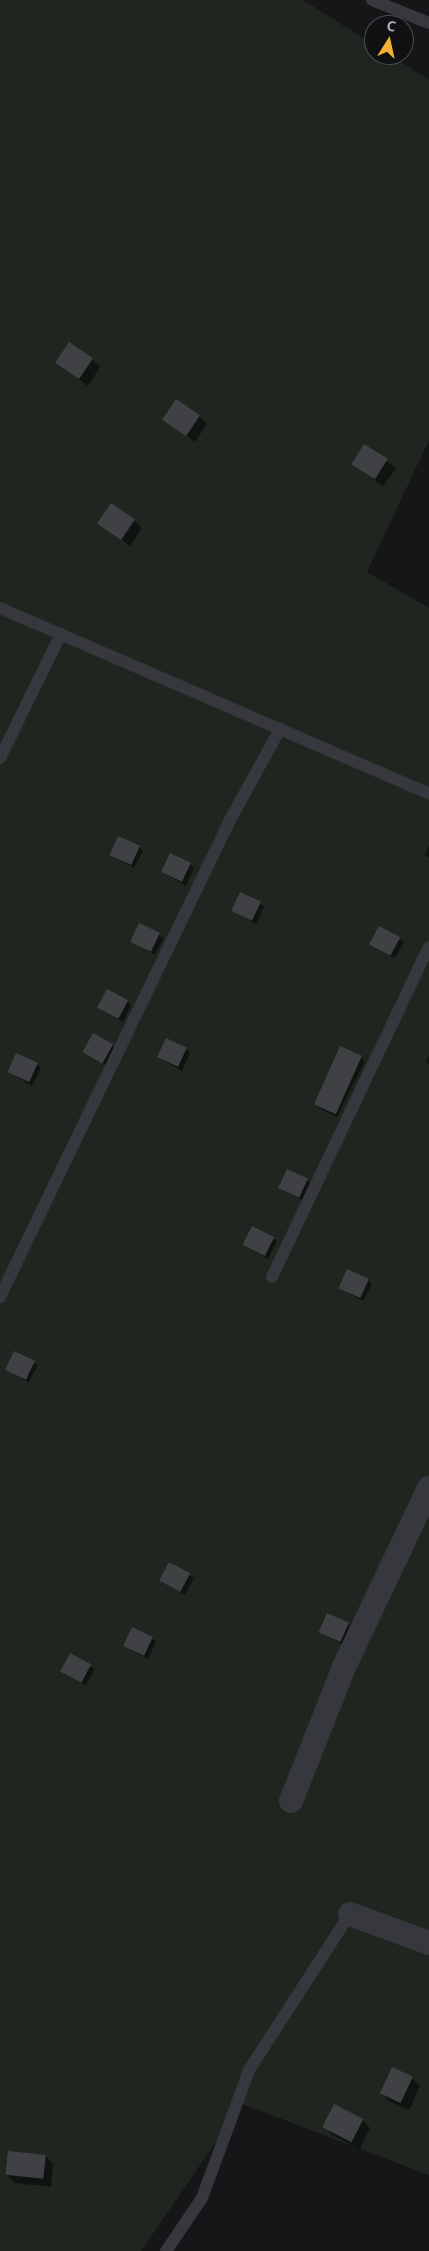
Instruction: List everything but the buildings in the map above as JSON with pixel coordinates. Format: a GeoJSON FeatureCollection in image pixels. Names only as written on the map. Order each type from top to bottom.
{"type":"FeatureCollection","features":[{"type":"Feature","properties":{"kind":"street"},"geometry":{"type":"LineString","coordinates":[[291,1801],[344,1667],[429,1488]]}},
{"type":"Feature","properties":{"kind":"street"},"geometry":{"type":"LineString","coordinates":[[350,1914],[429,1943]]}},
{"type":"Feature","properties":{"kind":"lane"},"geometry":{"type":"LineString","coordinates":[[372,0],[429,23]]}},
{"type":"Feature","properties":{"kind":"lane"},"geometry":{"type":"LineString","coordinates":[[0,608],[429,794]]}},
{"type":"Feature","properties":{"kind":"lane"},"geometry":{"type":"LineString","coordinates":[[0,758],[61,634]]}},
{"type":"Feature","properties":{"kind":"lane"},"geometry":{"type":"LineString","coordinates":[[0,1297],[230,820],[280,729]]}},
{"type":"Feature","properties":{"kind":"lane"},"geometry":{"type":"LineString","coordinates":[[272,1277],[429,947]]}},
{"type":"Feature","properties":{"kind":"lane"},"geometry":{"type":"LineString","coordinates":[[166,2251],[202,2198],[249,2070],[350,1914]]}},
{"type":"Feature","properties":{"kind":"shaded area"},"geometry":{"type":"Polygon","coordinates":[[[0,0],[303,0],[364,39],[364,65],[406,65],[429,80],[429,440],[367,572],[429,608],[429,2175],[242,2104],[141,2251],[0,2251],[0,0]]]}}]}
